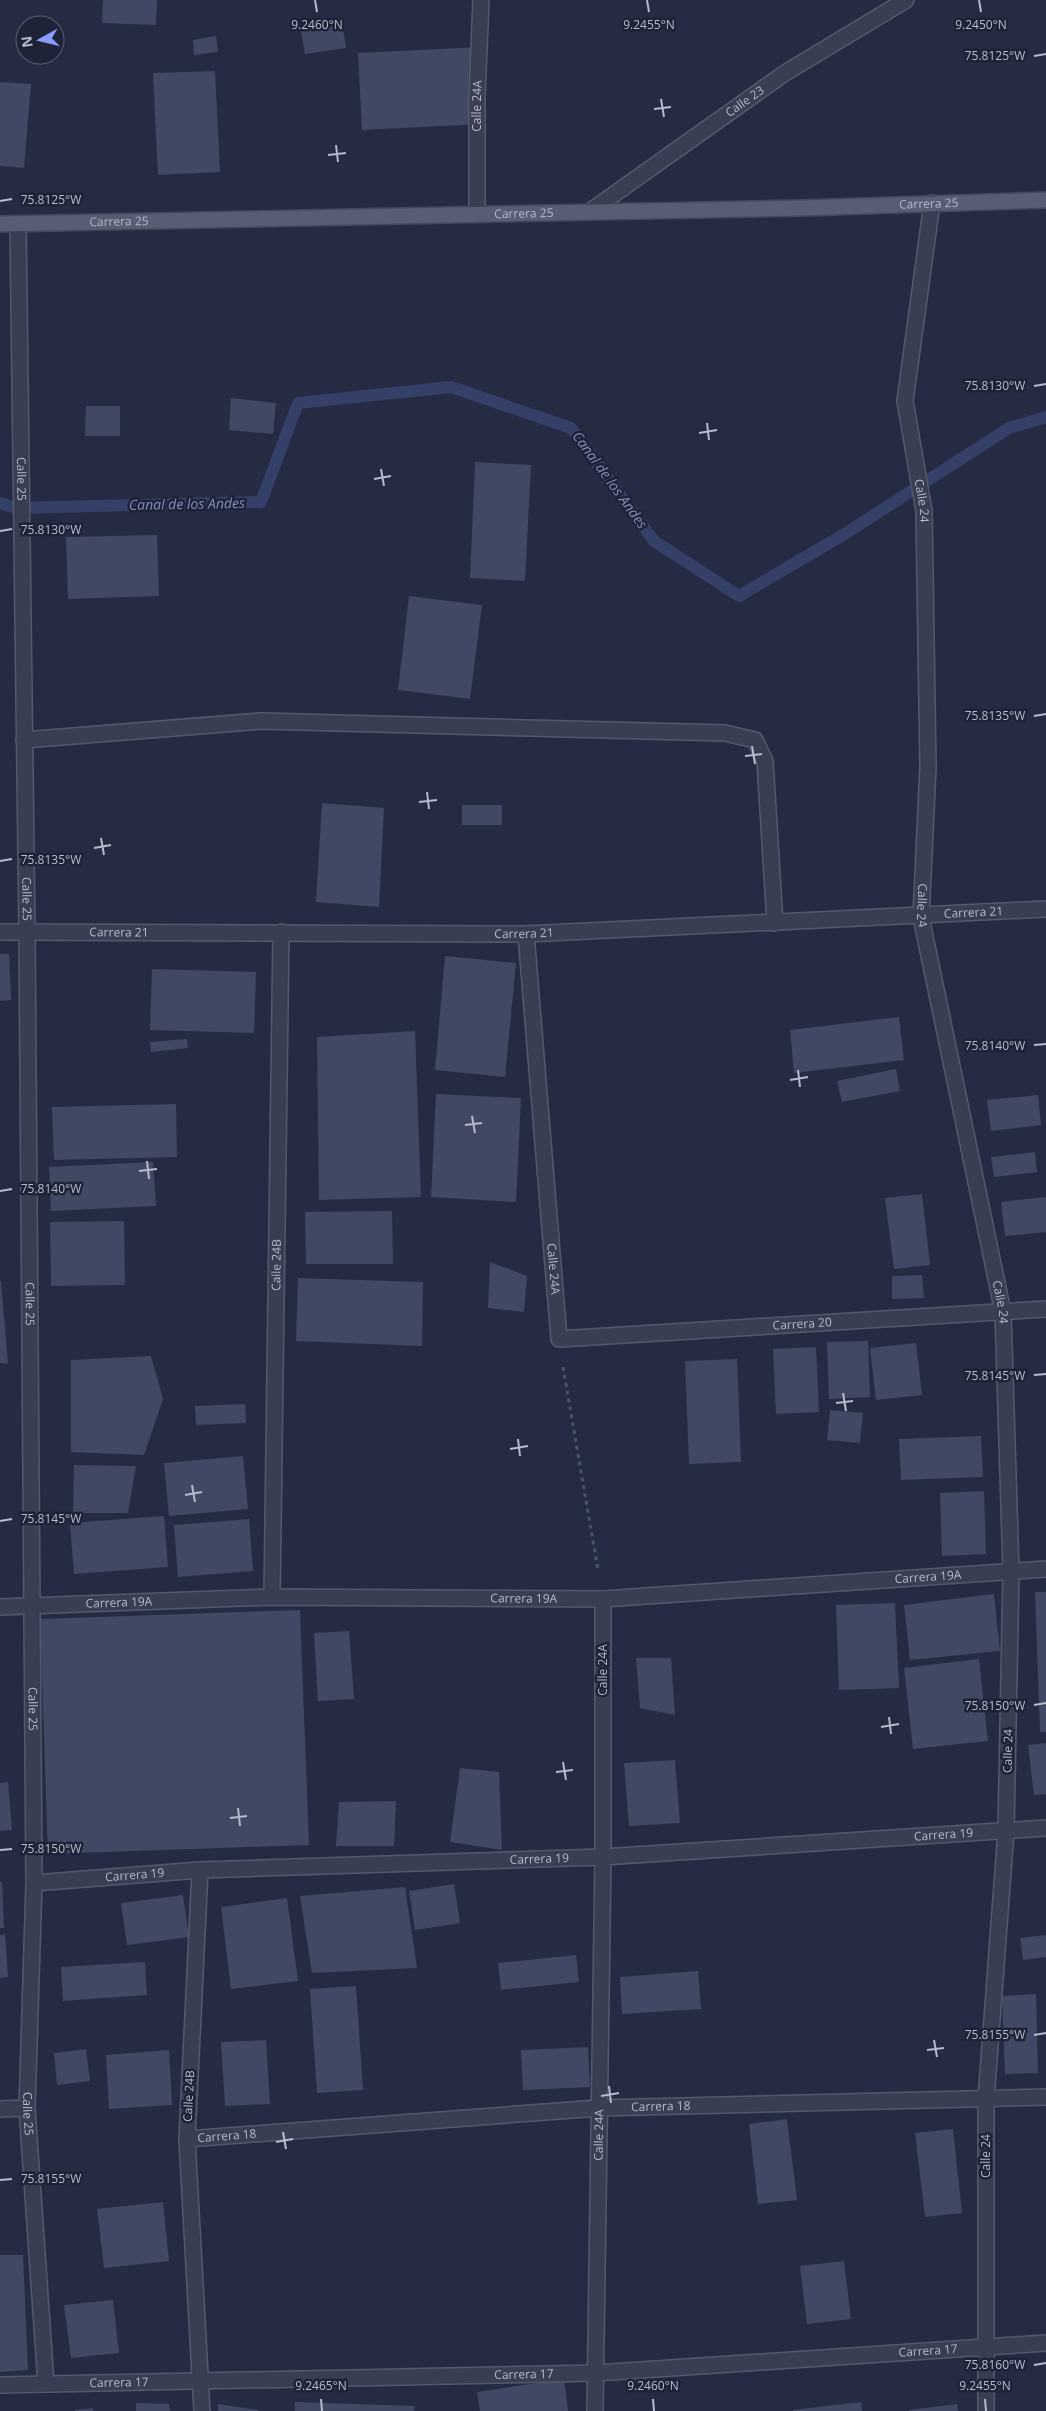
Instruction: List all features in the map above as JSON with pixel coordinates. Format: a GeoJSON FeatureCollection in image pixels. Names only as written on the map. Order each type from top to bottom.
{"type":"FeatureCollection","features":[{"type":"Feature","properties":{"kind":"main road","name":"Carrera 25"},"geometry":{"type":"LineString","coordinates":[[0,224],[589,212],[1046,200]]}},
{"type":"Feature","properties":{"kind":"street","name":"Calle 24A"},"geometry":{"type":"LineString","coordinates":[[477,214],[477,97],[481,0]]}},
{"type":"Feature","properties":{"kind":"street","name":"Calle 23"},"geometry":{"type":"LineString","coordinates":[[589,212],[785,73],[906,0]]}},
{"type":"Feature","properties":{"kind":"street","name":"Calle 24"},"geometry":{"type":"LineString","coordinates":[[932,203],[905,401],[924,511],[928,767],[921,917],[1003,1312],[1011,1572],[1006,1831],[986,2100],[986,2411]]}},
{"type":"Feature","properties":{"kind":"street","name":"Calle 25"},"geometry":{"type":"LineString","coordinates":[[18,224],[27,931],[34,1883],[27,2108],[46,2384]]}},
{"type":"Feature","properties":{"kind":"street"},"geometry":{"type":"LineString","coordinates":[[24,740],[261,721],[725,733],[755,740],[765,761],[775,924]]}},
{"type":"Feature","properties":{"kind":"street","name":"Carrera 21"},"geometry":{"type":"LineString","coordinates":[[0,932],[526,934],[1046,910]]}},
{"type":"Feature","properties":{"kind":"street","name":"Calle 24B"},"geometry":{"type":"LineString","coordinates":[[272,1597],[281,932]]}},
{"type":"Feature","properties":{"kind":"street","name":"Calle 24A"},"geometry":{"type":"LineString","coordinates":[[526,934],[559,1339]]}},
{"type":"Feature","properties":{"kind":"street","name":"Carrera 20"},"geometry":{"type":"LineString","coordinates":[[559,1339],[1046,1309]]}},
{"type":"Feature","properties":{"kind":"street","name":"Carrera 19A"},"geometry":{"type":"LineString","coordinates":[[0,1607],[272,1597],[603,1599],[1046,1569]]}},
{"type":"Feature","properties":{"kind":"street","name":"Calle 24A"},"geometry":{"type":"LineString","coordinates":[[596,2411],[603,1857],[603,1599]]}},
{"type":"Feature","properties":{"kind":"street","name":"Carrera 19"},"geometry":{"type":"LineString","coordinates":[[34,1883],[200,1870],[603,1857],[1046,1828]]}},
{"type":"Feature","properties":{"kind":"street","name":"Calle 24B"},"geometry":{"type":"LineString","coordinates":[[200,1870],[187,2139],[202,2381],[202,2411]]}},
{"type":"Feature","properties":{"kind":"street","name":"Carrera 18"},"geometry":{"type":"LineString","coordinates":[[187,2139],[599,2108],[986,2100],[1046,2097]]}},
{"type":"Feature","properties":{"kind":"street"},"geometry":{"type":"LineString","coordinates":[[0,2109],[27,2108]]}},
{"type":"Feature","properties":{"kind":"street","name":"Carrera 17"},"geometry":{"type":"LineString","coordinates":[[0,2385],[596,2373],[1046,2343]]}},
{"type":"Feature","properties":{"kind":"path"},"geometry":{"type":"LineString","coordinates":[[559,1339],[603,1599]]}},
{"type":"Feature","properties":{"kind":"building"},"geometry":{"type":"Polygon","coordinates":[[[103,0],[157,0],[156,25],[102,23],[103,0]]]}},
{"type":"Feature","properties":{"kind":"building"},"geometry":{"type":"Polygon","coordinates":[[[342,21],[346,48],[305,54],[300,27],[342,21]]]}},
{"type":"Feature","properties":{"kind":"building"},"geometry":{"type":"Polygon","coordinates":[[[216,36],[218,52],[194,55],[193,40],[216,36]]]}},
{"type":"Feature","properties":{"kind":"building"},"geometry":{"type":"Polygon","coordinates":[[[480,47],[484,124],[362,130],[358,53],[480,47]]]}},
{"type":"Feature","properties":{"kind":"building"},"geometry":{"type":"Polygon","coordinates":[[[215,71],[220,172],[158,175],[153,73],[215,71]]]}},
{"type":"Feature","properties":{"kind":"building"},"geometry":{"type":"Polygon","coordinates":[[[0,82],[31,84],[24,168],[0,166],[0,82]]]}},
{"type":"Feature","properties":{"kind":"building"},"geometry":{"type":"Polygon","coordinates":[[[231,398],[276,403],[273,434],[229,430],[231,398]]]}},
{"type":"Feature","properties":{"kind":"building"},"geometry":{"type":"Polygon","coordinates":[[[86,406],[120,406],[120,436],[85,436],[86,406]]]}},
{"type":"Feature","properties":{"kind":"building"},"geometry":{"type":"Polygon","coordinates":[[[475,462],[531,465],[525,581],[470,578],[475,462]]]}},
{"type":"Feature","properties":{"kind":"building"},"geometry":{"type":"Polygon","coordinates":[[[157,535],[159,596],[68,599],[66,537],[157,535]]]}},
{"type":"Feature","properties":{"kind":"building"},"geometry":{"type":"Polygon","coordinates":[[[409,596],[482,605],[470,699],[398,690],[409,596]]]}},
{"type":"Feature","properties":{"kind":"building"},"geometry":{"type":"Polygon","coordinates":[[[322,803],[384,808],[379,907],[316,902],[322,803]]]}},
{"type":"Feature","properties":{"kind":"building"},"geometry":{"type":"Polygon","coordinates":[[[462,805],[502,805],[502,825],[462,825],[462,805]]]}},
{"type":"Feature","properties":{"kind":"building"},"geometry":{"type":"Polygon","coordinates":[[[0,954],[9,954],[11,1000],[0,1001],[0,954]]]}},
{"type":"Feature","properties":{"kind":"building"},"geometry":{"type":"Polygon","coordinates":[[[445,956],[516,963],[505,1077],[435,1070],[445,956]]]}},
{"type":"Feature","properties":{"kind":"building"},"geometry":{"type":"Polygon","coordinates":[[[152,969],[256,972],[254,1033],[150,1030],[152,969]]]}},
{"type":"Feature","properties":{"kind":"building"},"geometry":{"type":"Polygon","coordinates":[[[899,1017],[904,1060],[794,1073],[790,1030],[899,1017]]]}},
{"type":"Feature","properties":{"kind":"building"},"geometry":{"type":"Polygon","coordinates":[[[415,1031],[421,1197],[319,1200],[317,1037],[415,1031]]]}},
{"type":"Feature","properties":{"kind":"building"},"geometry":{"type":"Polygon","coordinates":[[[187,1039],[188,1048],[151,1052],[150,1042],[187,1039]]]}},
{"type":"Feature","properties":{"kind":"building"},"geometry":{"type":"Polygon","coordinates":[[[896,1069],[900,1091],[842,1102],[837,1081],[896,1069]]]}},
{"type":"Feature","properties":{"kind":"building"},"geometry":{"type":"Polygon","coordinates":[[[436,1094],[521,1098],[516,1202],[431,1197],[436,1094]]]}},
{"type":"Feature","properties":{"kind":"building"},"geometry":{"type":"Polygon","coordinates":[[[1038,1095],[1041,1125],[991,1131],[987,1100],[1038,1095]]]}},
{"type":"Feature","properties":{"kind":"building"},"geometry":{"type":"Polygon","coordinates":[[[176,1104],[177,1157],[54,1160],[52,1107],[176,1104]]]}},
{"type":"Feature","properties":{"kind":"building"},"geometry":{"type":"Polygon","coordinates":[[[1035,1152],[1037,1172],[994,1177],[991,1157],[1035,1152]]]}},
{"type":"Feature","properties":{"kind":"building"},"geometry":{"type":"Polygon","coordinates":[[[153,1162],[156,1206],[51,1211],[49,1167],[153,1162]]]}},
{"type":"Feature","properties":{"kind":"building"},"geometry":{"type":"Polygon","coordinates":[[[922,1194],[930,1265],[894,1269],[885,1198],[922,1194]]]}},
{"type":"Feature","properties":{"kind":"building"},"geometry":{"type":"Polygon","coordinates":[[[1046,1197],[1046,1232],[1005,1236],[1001,1202],[1046,1197]]]}},
{"type":"Feature","properties":{"kind":"building"},"geometry":{"type":"Polygon","coordinates":[[[392,1211],[393,1264],[306,1264],[305,1212],[392,1211]]]}},
{"type":"Feature","properties":{"kind":"building"},"geometry":{"type":"Polygon","coordinates":[[[124,1221],[125,1285],[51,1286],[50,1222],[124,1221]]]}},
{"type":"Feature","properties":{"kind":"building"},"geometry":{"type":"Polygon","coordinates":[[[490,1262],[527,1276],[524,1312],[488,1308],[490,1262]]]}},
{"type":"Feature","properties":{"kind":"building"},"geometry":{"type":"Polygon","coordinates":[[[922,1275],[924,1298],[892,1299],[892,1276],[922,1275]]]}},
{"type":"Feature","properties":{"kind":"building"},"geometry":{"type":"Polygon","coordinates":[[[298,1278],[423,1282],[422,1346],[296,1341],[298,1278]]]}},
{"type":"Feature","properties":{"kind":"building"},"geometry":{"type":"Polygon","coordinates":[[[1,1281],[8,1364],[0,1363],[1,1281]]]}},
{"type":"Feature","properties":{"kind":"building"},"geometry":{"type":"Polygon","coordinates":[[[868,1341],[870,1397],[829,1399],[827,1342],[868,1341]]]}},
{"type":"Feature","properties":{"kind":"building"},"geometry":{"type":"Polygon","coordinates":[[[916,1343],[922,1395],[876,1400],[870,1348],[916,1343]]]}},
{"type":"Feature","properties":{"kind":"building"},"geometry":{"type":"Polygon","coordinates":[[[816,1347],[819,1412],[776,1414],[773,1349],[816,1347]]]}},
{"type":"Feature","properties":{"kind":"building"},"geometry":{"type":"Polygon","coordinates":[[[151,1356],[163,1399],[144,1455],[71,1452],[71,1360],[151,1356]]]}},
{"type":"Feature","properties":{"kind":"building"},"geometry":{"type":"Polygon","coordinates":[[[737,1359],[741,1462],[689,1464],[685,1361],[737,1359]]]}},
{"type":"Feature","properties":{"kind":"building"},"geometry":{"type":"Polygon","coordinates":[[[245,1404],[246,1423],[196,1425],[195,1406],[245,1404]]]}},
{"type":"Feature","properties":{"kind":"building"},"geometry":{"type":"Polygon","coordinates":[[[830,1410],[863,1413],[860,1443],[827,1440],[830,1410]]]}},
{"type":"Feature","properties":{"kind":"building"},"geometry":{"type":"Polygon","coordinates":[[[981,1436],[983,1477],[901,1480],[899,1439],[981,1436]]]}},
{"type":"Feature","properties":{"kind":"building"},"geometry":{"type":"Polygon","coordinates":[[[243,1456],[248,1509],[169,1516],[164,1463],[243,1456]]]}},
{"type":"Feature","properties":{"kind":"building"},"geometry":{"type":"Polygon","coordinates":[[[74,1465],[136,1466],[128,1513],[73,1513],[74,1465]]]}},
{"type":"Feature","properties":{"kind":"building"},"geometry":{"type":"Polygon","coordinates":[[[984,1491],[986,1554],[942,1556],[940,1493],[984,1491]]]}},
{"type":"Feature","properties":{"kind":"building"},"geometry":{"type":"Polygon","coordinates":[[[164,1516],[168,1567],[74,1574],[70,1523],[164,1516]]]}},
{"type":"Feature","properties":{"kind":"building"},"geometry":{"type":"Polygon","coordinates":[[[249,1519],[253,1571],[178,1577],[174,1525],[249,1519]]]}},
{"type":"Feature","properties":{"kind":"building"},"geometry":{"type":"Polygon","coordinates":[[[1035,1592],[1046,1592],[1046,1732],[1040,1732],[1035,1592]]]}},
{"type":"Feature","properties":{"kind":"building"},"geometry":{"type":"Polygon","coordinates":[[[994,1594],[1000,1651],[910,1660],[904,1605],[994,1594]]]}},
{"type":"Feature","properties":{"kind":"building"},"geometry":{"type":"Polygon","coordinates":[[[895,1603],[899,1688],[839,1690],[836,1605],[895,1603]]]}},
{"type":"Feature","properties":{"kind":"building"},"geometry":{"type":"Polygon","coordinates":[[[300,1610],[309,1845],[48,1854],[40,1619],[300,1610]]]}},
{"type":"Feature","properties":{"kind":"building"},"geometry":{"type":"Polygon","coordinates":[[[349,1631],[354,1699],[318,1701],[314,1633],[349,1631]]]}},
{"type":"Feature","properties":{"kind":"building"},"geometry":{"type":"Polygon","coordinates":[[[636,1658],[671,1658],[675,1715],[640,1708],[636,1658]]]}},
{"type":"Feature","properties":{"kind":"building"},"geometry":{"type":"Polygon","coordinates":[[[979,1659],[988,1741],[913,1749],[904,1668],[979,1659]]]}},
{"type":"Feature","properties":{"kind":"building"},"geometry":{"type":"Polygon","coordinates":[[[1046,1743],[1046,1794],[1034,1795],[1028,1745],[1046,1743]]]}},
{"type":"Feature","properties":{"kind":"building"},"geometry":{"type":"Polygon","coordinates":[[[675,1760],[680,1823],[629,1826],[624,1763],[675,1760]]]}},
{"type":"Feature","properties":{"kind":"building"},"geometry":{"type":"Polygon","coordinates":[[[460,1768],[499,1772],[502,1850],[450,1842],[460,1768]]]}},
{"type":"Feature","properties":{"kind":"building"},"geometry":{"type":"Polygon","coordinates":[[[8,1782],[12,1830],[0,1831],[0,1783],[8,1782]]]}},
{"type":"Feature","properties":{"kind":"building"},"geometry":{"type":"Polygon","coordinates":[[[396,1801],[394,1846],[336,1846],[339,1802],[396,1801]]]}},
{"type":"Feature","properties":{"kind":"building"},"geometry":{"type":"Polygon","coordinates":[[[0,1882],[2,1882],[4,1928],[0,1928],[0,1882]]]}},
{"type":"Feature","properties":{"kind":"building"},"geometry":{"type":"Polygon","coordinates":[[[454,1884],[460,1923],[415,1930],[409,1891],[454,1884]]]}},
{"type":"Feature","properties":{"kind":"building"},"geometry":{"type":"Polygon","coordinates":[[[405,1887],[417,1968],[312,1973],[300,1896],[405,1887]]]}},
{"type":"Feature","properties":{"kind":"building"},"geometry":{"type":"Polygon","coordinates":[[[183,1895],[189,1937],[127,1945],[121,1903],[183,1895]]]}},
{"type":"Feature","properties":{"kind":"building"},"geometry":{"type":"Polygon","coordinates":[[[287,1898],[298,1981],[231,1989],[221,1907],[287,1898]]]}},
{"type":"Feature","properties":{"kind":"building"},"geometry":{"type":"Polygon","coordinates":[[[5,1934],[8,1977],[0,1978],[0,1935],[5,1934]]]}},
{"type":"Feature","properties":{"kind":"building"},"geometry":{"type":"Polygon","coordinates":[[[1046,1935],[1046,1957],[1023,1960],[1020,1938],[1046,1935]]]}},
{"type":"Feature","properties":{"kind":"building"},"geometry":{"type":"Polygon","coordinates":[[[576,1955],[579,1982],[501,1990],[498,1963],[576,1955]]]}},
{"type":"Feature","properties":{"kind":"building"},"geometry":{"type":"Polygon","coordinates":[[[145,1962],[147,1995],[63,2001],[61,1967],[145,1962]]]}},
{"type":"Feature","properties":{"kind":"building"},"geometry":{"type":"Polygon","coordinates":[[[698,1971],[701,2009],[622,2014],[620,1977],[698,1971]]]}},
{"type":"Feature","properties":{"kind":"building"},"geometry":{"type":"Polygon","coordinates":[[[356,1986],[363,2090],[317,2093],[310,1989],[356,1986]]]}},
{"type":"Feature","properties":{"kind":"building"},"geometry":{"type":"Polygon","coordinates":[[[1036,1994],[1038,2073],[1005,2074],[1002,1996],[1036,1994]]]}},
{"type":"Feature","properties":{"kind":"building"},"geometry":{"type":"Polygon","coordinates":[[[266,2040],[270,2104],[225,2106],[221,2042],[266,2040]]]}},
{"type":"Feature","properties":{"kind":"building"},"geometry":{"type":"Polygon","coordinates":[[[588,2047],[590,2087],[523,2090],[521,2050],[588,2047]]]}},
{"type":"Feature","properties":{"kind":"building"},"geometry":{"type":"Polygon","coordinates":[[[86,2049],[90,2081],[57,2085],[54,2053],[86,2049]]]}},
{"type":"Feature","properties":{"kind":"building"},"geometry":{"type":"Polygon","coordinates":[[[169,2050],[172,2105],[109,2109],[106,2055],[169,2050]]]}},
{"type":"Feature","properties":{"kind":"building"},"geometry":{"type":"Polygon","coordinates":[[[787,2119],[797,2200],[758,2204],[749,2124],[787,2119]]]}},
{"type":"Feature","properties":{"kind":"building"},"geometry":{"type":"Polygon","coordinates":[[[953,2129],[962,2213],[925,2217],[915,2133],[953,2129]]]}},
{"type":"Feature","properties":{"kind":"building"},"geometry":{"type":"Polygon","coordinates":[[[163,2202],[169,2261],[104,2268],[97,2209],[163,2202]]]}},
{"type":"Feature","properties":{"kind":"building"},"geometry":{"type":"Polygon","coordinates":[[[0,2255],[23,2255],[28,2370],[0,2372],[0,2255]]]}},
{"type":"Feature","properties":{"kind":"building"},"geometry":{"type":"Polygon","coordinates":[[[844,2261],[851,2319],[807,2324],[800,2266],[844,2261]]]}},
{"type":"Feature","properties":{"kind":"building"},"geometry":{"type":"Polygon","coordinates":[[[113,2300],[119,2353],[71,2358],[64,2305],[113,2300]]]}},
{"type":"Feature","properties":{"kind":"building"},"geometry":{"type":"Polygon","coordinates":[[[564,2379],[568,2411],[480,2411],[477,2392],[564,2379]]]}},
{"type":"Feature","properties":{"kind":"building"},"geometry":{"type":"Polygon","coordinates":[[[295,2402],[415,2406],[414,2411],[295,2411],[295,2402]]]}},
{"type":"Feature","properties":{"kind":"building"},"geometry":{"type":"Polygon","coordinates":[[[861,2402],[862,2411],[793,2411],[793,2410],[861,2402]]]}},
{"type":"Feature","properties":{"kind":"building"},"geometry":{"type":"Polygon","coordinates":[[[136,2403],[169,2404],[170,2411],[136,2411],[136,2403]]]}},
{"type":"Feature","properties":{"kind":"building"},"geometry":{"type":"Polygon","coordinates":[[[218,2404],[258,2410],[258,2411],[218,2411],[218,2404]]]}},
{"type":"Feature","properties":{"kind":"building"},"geometry":{"type":"Polygon","coordinates":[[[957,2404],[958,2411],[909,2411],[909,2410],[957,2404]]]}},
{"type":"Feature","properties":{"kind":"building"},"geometry":{"type":"Polygon","coordinates":[[[93,2408],[93,2411],[75,2411],[75,2410],[93,2408]]]}},
{"type":"Feature","properties":{"kind":"waterway","name":"Canal de los Andes"},"geometry":{"type":"LineString","coordinates":[[0,503],[16,508],[261,502],[298,403],[451,387],[571,428],[654,541],[739,596],[843,535],[1009,428],[1046,417]]}}]}
